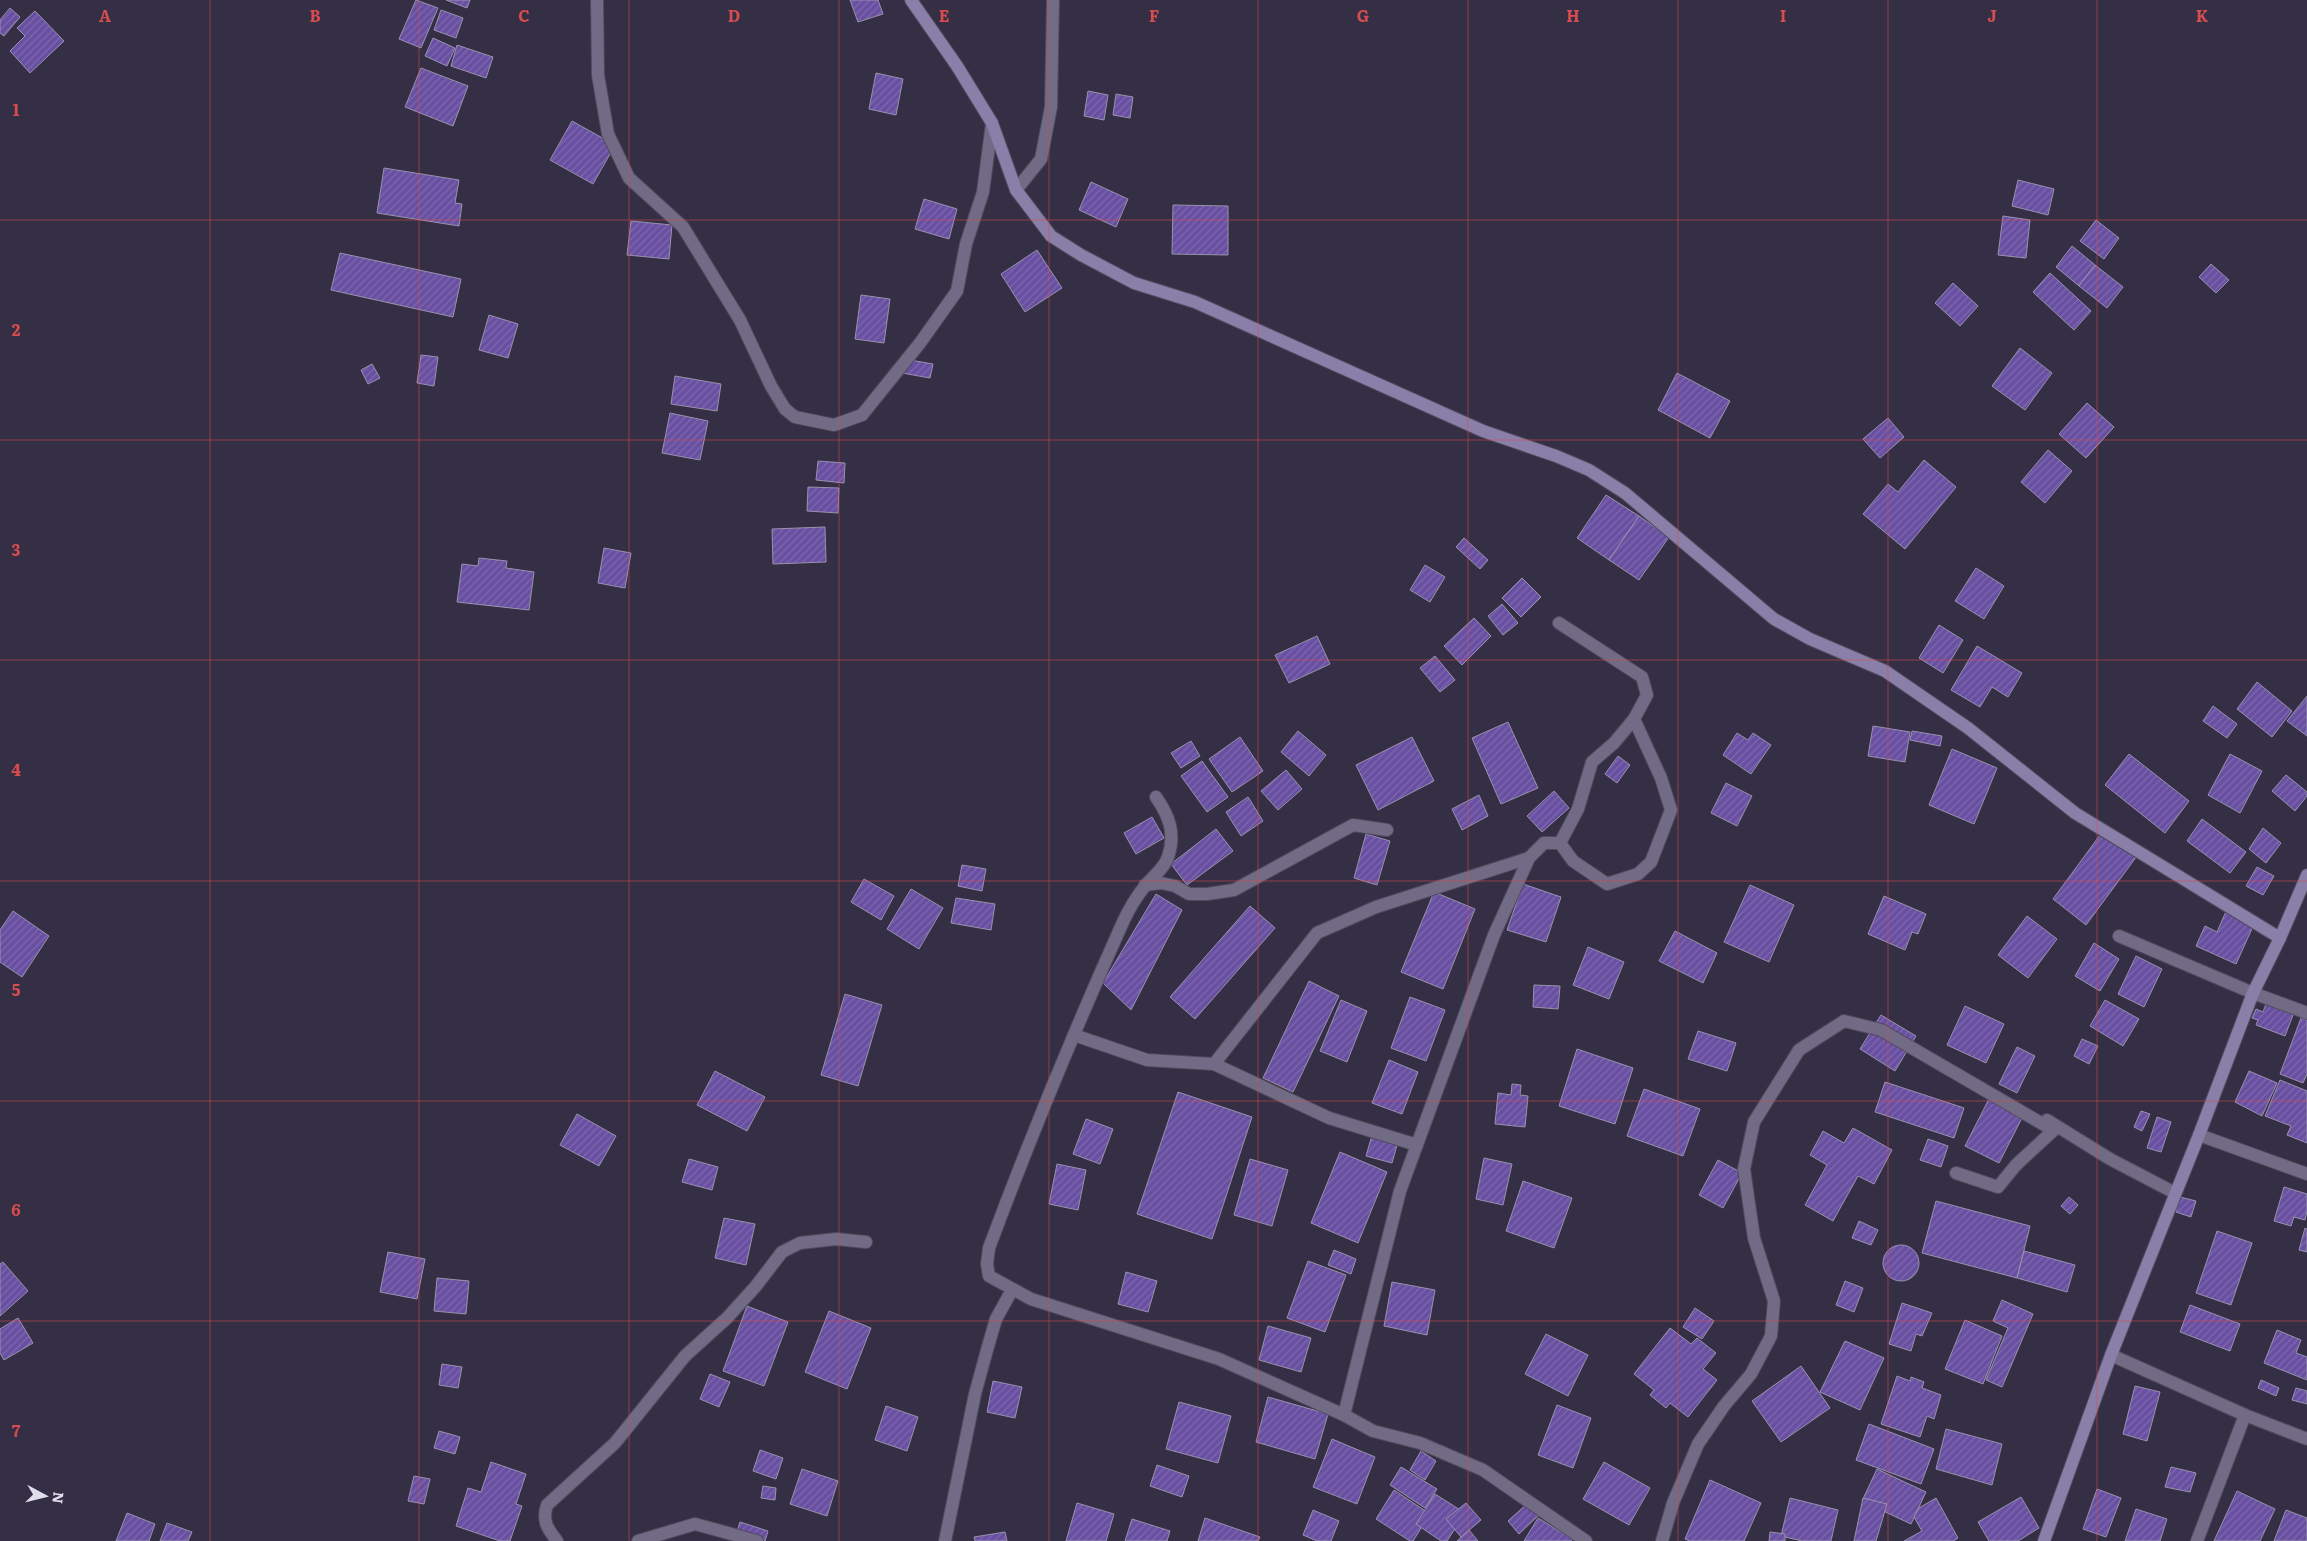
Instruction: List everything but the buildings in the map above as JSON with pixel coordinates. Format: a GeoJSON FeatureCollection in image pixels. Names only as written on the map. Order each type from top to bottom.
{"type":"FeatureCollection","features":[{"type":"Feature","properties":{"kind":"street"},"geometry":{"type":"LineString","coordinates":[[597,0],[598,75],[608,134],[629,178],[682,227],[740,320],[771,386],[785,409],[795,417],[834,425],[862,415],[920,343],[957,291],[966,244],[983,192],[992,123]]}},
{"type":"Feature","properties":{"kind":"street"},"geometry":{"type":"LineString","coordinates":[[911,0],[957,66],[992,123],[1016,190],[1051,236],[1081,255],[1134,283],[1194,302],[1483,431],[1556,456],[1589,470],[1625,493],[1774,619],[1810,639],[1885,671],[1968,728],[2075,813],[2280,938]]}},
{"type":"Feature","properties":{"kind":"street"},"geometry":{"type":"LineString","coordinates":[[1016,190],[1041,159],[1051,107],[1053,0]]}},
{"type":"Feature","properties":{"kind":"street"},"geometry":{"type":"LineString","coordinates":[[1559,624],[1642,677],[1647,695],[1634,719],[1614,743],[1592,762],[1578,810],[1560,843]]}},
{"type":"Feature","properties":{"kind":"street"},"geometry":{"type":"LineString","coordinates":[[1560,843],[1573,861],[1607,884],[1638,874],[1651,862],[1671,810],[1661,778],[1634,719]]}},
{"type":"Feature","properties":{"kind":"street"},"geometry":{"type":"LineString","coordinates":[[1156,797],[1167,813],[1173,837],[1168,859],[1158,874],[1145,886],[1128,912],[1074,1034],[989,1248],[987,1264],[989,1276],[1031,1299],[1220,1359],[1344,1415],[1373,1431],[1420,1444],[1483,1470],[1586,1541]]}},
{"type":"Feature","properties":{"kind":"street"},"geometry":{"type":"LineString","coordinates":[[1145,886],[1161,882],[1175,886],[1189,894],[1207,894],[1234,890],[1353,825],[1387,830]]}},
{"type":"Feature","properties":{"kind":"street"},"geometry":{"type":"LineString","coordinates":[[1344,1415],[1400,1191],[1494,935],[1529,858],[1544,842],[1560,843]]}},
{"type":"Feature","properties":{"kind":"street"},"geometry":{"type":"LineString","coordinates":[[1214,1064],[1317,933],[1376,908],[1529,858]]}},
{"type":"Feature","properties":{"kind":"street"},"geometry":{"type":"LineString","coordinates":[[2044,1541],[2111,1355],[2199,1135],[2253,993],[2280,938],[2307,875]]}},
{"type":"Feature","properties":{"kind":"street"},"geometry":{"type":"LineString","coordinates":[[2119,936],[2253,993],[2307,1012]]}},
{"type":"Feature","properties":{"kind":"street"},"geometry":{"type":"LineString","coordinates":[[1662,1541],[1673,1503],[1698,1444],[1724,1406],[1751,1374],[1771,1336],[1774,1301],[1754,1238],[1744,1169],[1754,1122],[1799,1050],[1844,1021],[1881,1030],[2110,1159],[2176,1193]]}},
{"type":"Feature","properties":{"kind":"street"},"geometry":{"type":"LineString","coordinates":[[1074,1034],[1147,1060],[1214,1064],[1329,1118],[1417,1145]]}},
{"type":"Feature","properties":{"kind":"street"},"geometry":{"type":"LineString","coordinates":[[2031,1108],[2055,1128]]}},
{"type":"Feature","properties":{"kind":"street"},"geometry":{"type":"LineString","coordinates":[[1956,1173],[1998,1187],[2016,1165],[2055,1128]]}},
{"type":"Feature","properties":{"kind":"street"},"geometry":{"type":"LineString","coordinates":[[2199,1135],[2307,1174]]}},
{"type":"Feature","properties":{"kind":"street"},"geometry":{"type":"LineString","coordinates":[[557,1541],[545,1524],[544,1515],[547,1505],[615,1443],[685,1356],[727,1318],[756,1286],[782,1252],[800,1243],[836,1238],[866,1242]]}},
{"type":"Feature","properties":{"kind":"street"},"geometry":{"type":"LineString","coordinates":[[945,1541],[982,1368],[996,1319],[1012,1290]]}},
{"type":"Feature","properties":{"kind":"street"},"geometry":{"type":"LineString","coordinates":[[2111,1355],[2245,1415],[2307,1439]]}},
{"type":"Feature","properties":{"kind":"street"},"geometry":{"type":"LineString","coordinates":[[2197,1541],[2245,1415]]}},
{"type":"Feature","properties":{"kind":"street"},"geometry":{"type":"LineString","coordinates":[[638,1541],[695,1524],[757,1541]]}}]}
